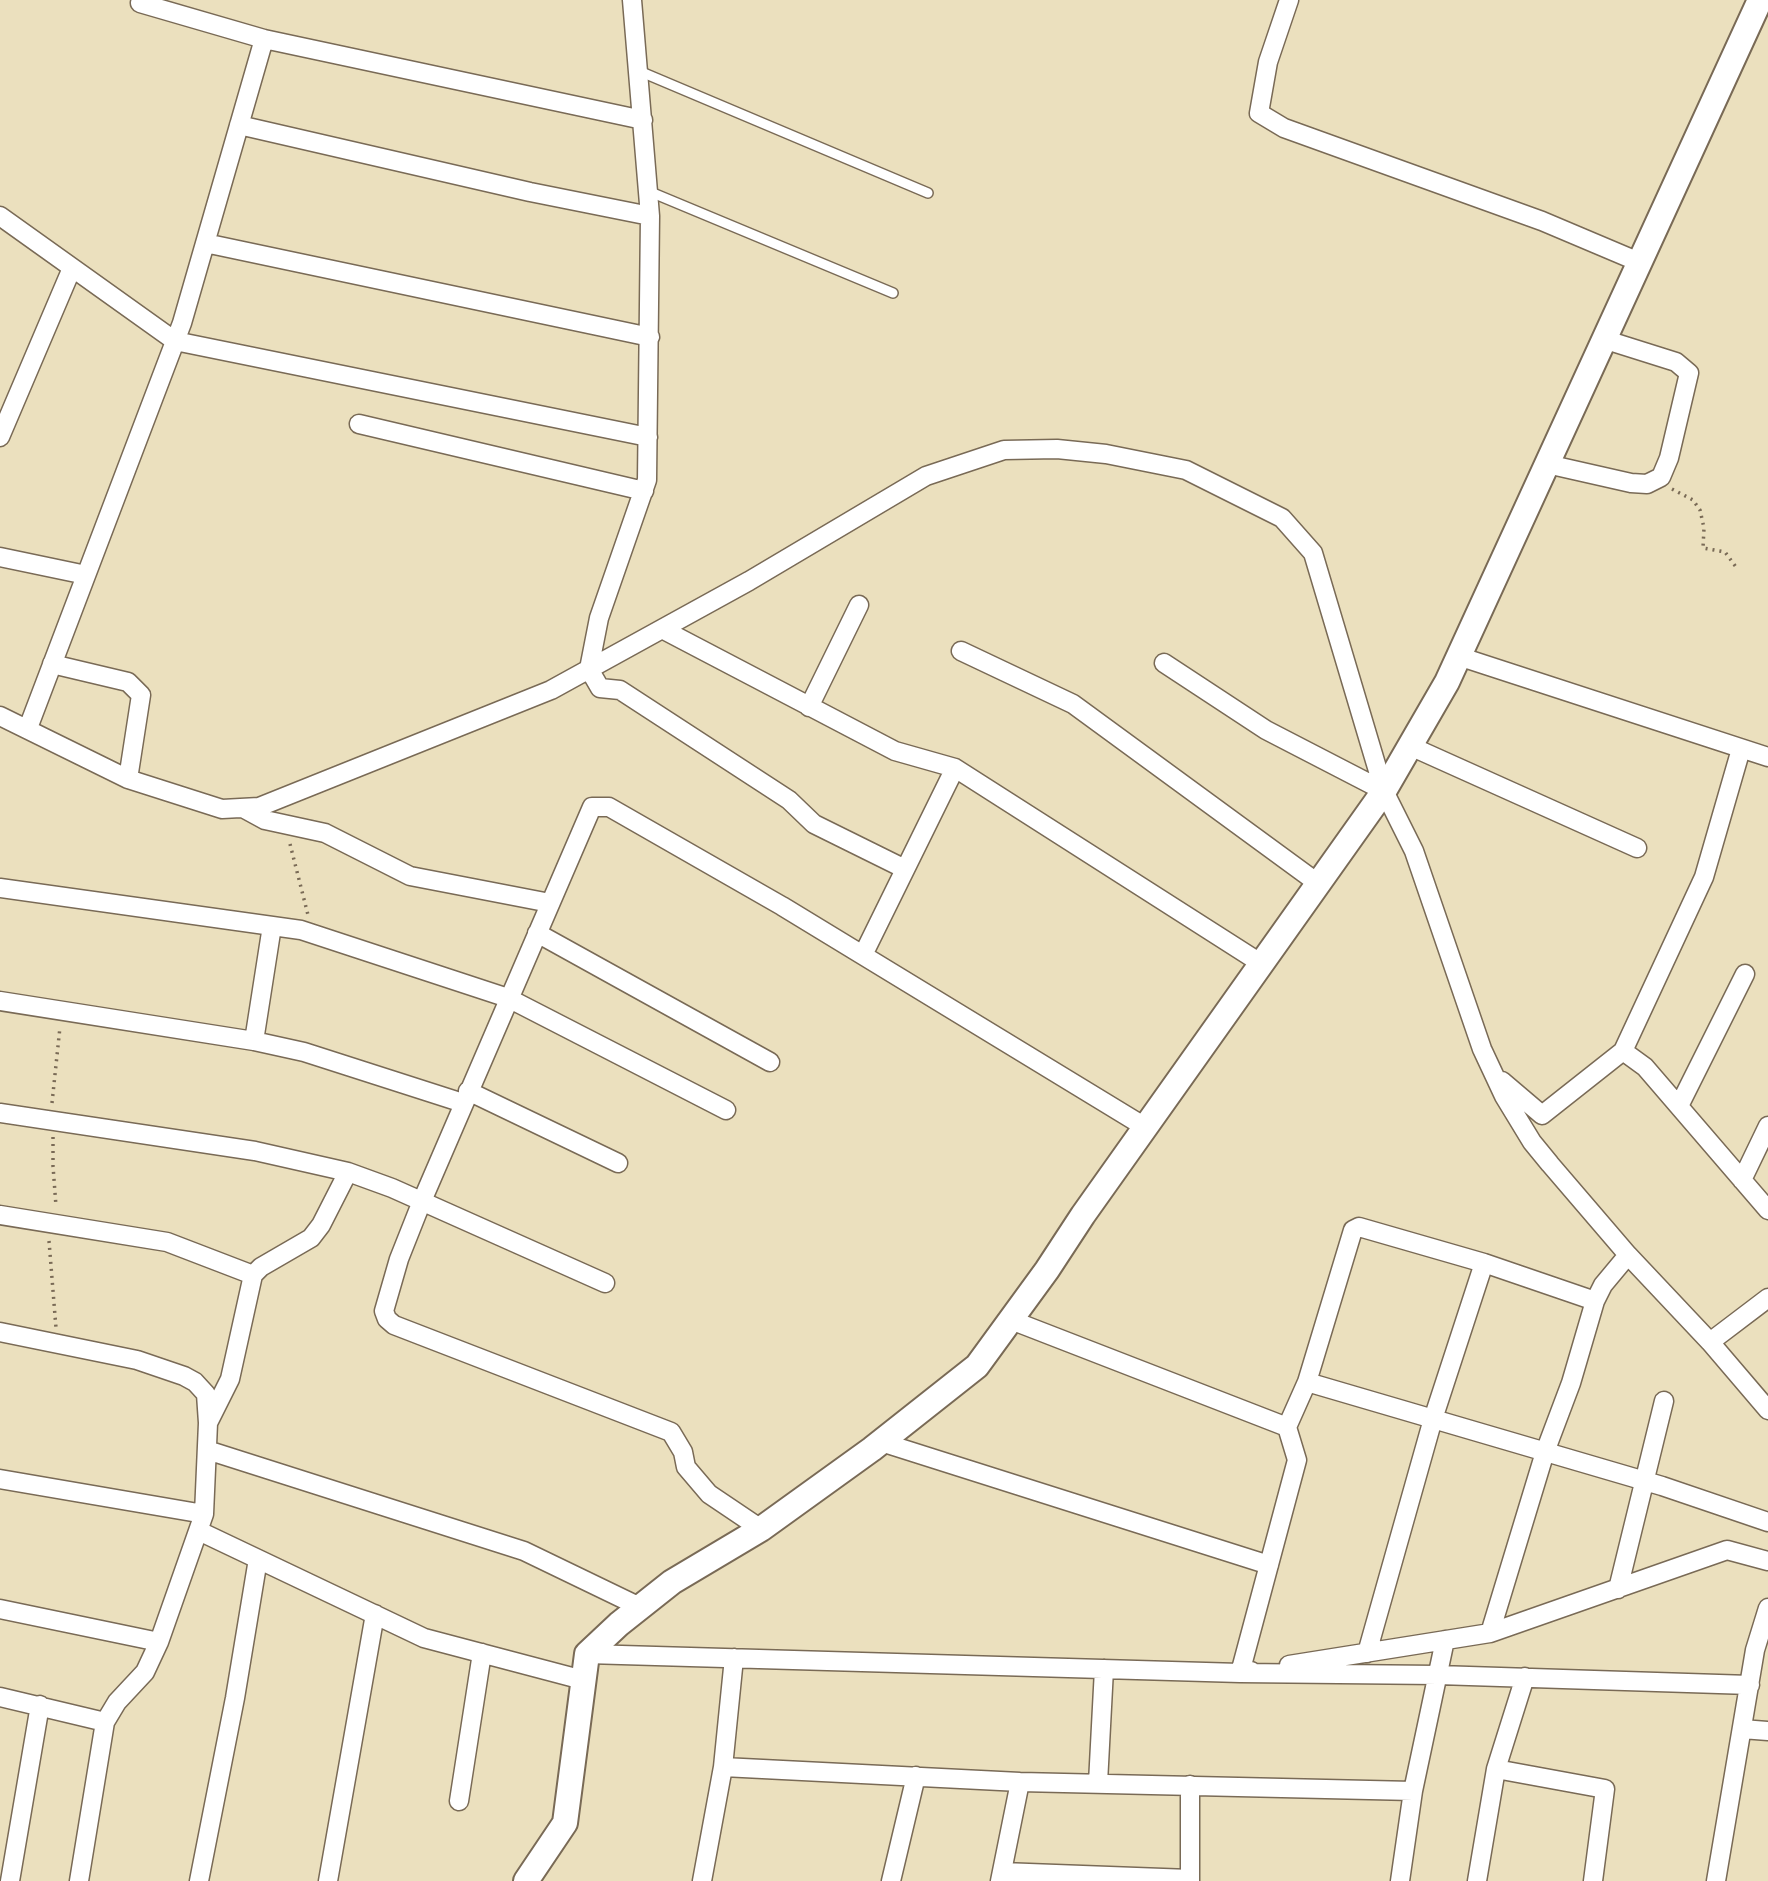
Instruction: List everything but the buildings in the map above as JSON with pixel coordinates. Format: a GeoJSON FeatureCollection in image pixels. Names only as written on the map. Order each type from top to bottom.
{"type":"FeatureCollection","features":[{"type":"Feature","properties":{"kind":"street"},"geometry":{"type":"LineString","coordinates":[[632,0],[650,216],[648,480],[599,618],[589,669],[600,688],[620,690],[789,800],[814,824],[905,869]]}},
{"type":"Feature","properties":{"kind":"street"},"geometry":{"type":"LineString","coordinates":[[1289,0],[1268,62],[1259,113],[1284,128],[1542,221],[1639,262]]}},
{"type":"Feature","properties":{"kind":"street"},"geometry":{"type":"LineString","coordinates":[[526,1881],[565,1823],[587,1654],[671,1582],[761,1529],[881,1443],[977,1366],[1384,791],[1458,656],[1760,0]]}},
{"type":"Feature","properties":{"kind":"street"},"geometry":{"type":"LineString","coordinates":[[140,3],[264,39],[643,120]]}},
{"type":"Feature","properties":{"kind":"street"},"geometry":{"type":"LineString","coordinates":[[28,728],[175,341],[264,39]]}},
{"type":"Feature","properties":{"kind":"street"},"geometry":{"type":"LineString","coordinates":[[239,125],[530,192],[650,216]]}},
{"type":"Feature","properties":{"kind":"street"},"geometry":{"type":"LineString","coordinates":[[0,216],[175,341],[648,437]]}},
{"type":"Feature","properties":{"kind":"street"},"geometry":{"type":"LineString","coordinates":[[205,243],[650,337]]}},
{"type":"Feature","properties":{"kind":"street"},"geometry":{"type":"LineString","coordinates":[[0,437],[72,268]]}},
{"type":"Feature","properties":{"kind":"street"},"geometry":{"type":"LineString","coordinates":[[1547,464],[1631,483],[1647,484],[1661,477],[1669,458],[1689,373],[1676,362],[1603,339]]}},
{"type":"Feature","properties":{"kind":"street"},"geometry":{"type":"LineString","coordinates":[[359,424],[644,491]]}},
{"type":"Feature","properties":{"kind":"street"},"geometry":{"type":"LineString","coordinates":[[0,716],[128,779],[222,809],[259,807],[551,690],[749,581],[926,476],[1004,450],[1057,449],[1094,453],[1186,470],[1282,518],[1313,553],[1384,791],[1414,851],[1482,1049],[1504,1096],[1532,1142],[1628,1255],[1710,1342],[1768,1410]]}},
{"type":"Feature","properties":{"kind":"street"},"geometry":{"type":"LineString","coordinates":[[0,558],[86,575]]}},
{"type":"Feature","properties":{"kind":"street"},"geometry":{"type":"LineString","coordinates":[[809,707],[859,605]]}},
{"type":"Feature","properties":{"kind":"street"},"geometry":{"type":"LineString","coordinates":[[662,629],[895,751],[955,768],[1262,964]]}},
{"type":"Feature","properties":{"kind":"street"},"geometry":{"type":"LineString","coordinates":[[961,651],[1073,704],[1319,884]]}},
{"type":"Feature","properties":{"kind":"street"},"geometry":{"type":"LineString","coordinates":[[1458,656],[1768,757]]}},
{"type":"Feature","properties":{"kind":"street"},"geometry":{"type":"LineString","coordinates":[[1164,663],[1266,730],[1384,791]]}},
{"type":"Feature","properties":{"kind":"street"},"geometry":{"type":"LineString","coordinates":[[52,664],[128,682],[141,695],[128,779]]}},
{"type":"Feature","properties":{"kind":"street"},"geometry":{"type":"LineString","coordinates":[[1410,746],[1637,848]]}},
{"type":"Feature","properties":{"kind":"street"},"geometry":{"type":"LineString","coordinates":[[1494,1074],[1542,1115],[1623,1051],[1704,877],[1741,749]]}},
{"type":"Feature","properties":{"kind":"street"},"geometry":{"type":"LineString","coordinates":[[863,955],[955,768]]}},
{"type":"Feature","properties":{"kind":"street"},"geometry":{"type":"LineString","coordinates":[[761,1529],[709,1494],[686,1467],[683,1451],[671,1432],[394,1325],[387,1319],[384,1311],[399,1259],[422,1201],[592,807],[608,807],[863,955],[1145,1127]]}},
{"type":"Feature","properties":{"kind":"street"},"geometry":{"type":"LineString","coordinates":[[243,808],[265,820],[325,833],[410,876],[550,903]]}},
{"type":"Feature","properties":{"kind":"street"},"geometry":{"type":"LineString","coordinates":[[0,888],[313,934],[509,998],[726,1110]]}},
{"type":"Feature","properties":{"kind":"street"},"geometry":{"type":"LineString","coordinates":[[254,1041],[272,926]]}},
{"type":"Feature","properties":{"kind":"street"},"geometry":{"type":"LineString","coordinates":[[537,933],[770,1062]]}},
{"type":"Feature","properties":{"kind":"street"},"geometry":{"type":"LineString","coordinates":[[1679,1106],[1745,974]]}},
{"type":"Feature","properties":{"kind":"street"},"geometry":{"type":"LineString","coordinates":[[0,1001],[254,1041],[304,1052],[465,1097],[618,1163]]}},
{"type":"Feature","properties":{"kind":"street"},"geometry":{"type":"LineString","coordinates":[[1623,1051],[1645,1067],[1768,1210]]}},
{"type":"Feature","properties":{"kind":"street"},"geometry":{"type":"LineString","coordinates":[[0,1113],[255,1152],[348,1172],[422,1201],[606,1283]]}},
{"type":"Feature","properties":{"kind":"street"},"geometry":{"type":"LineString","coordinates":[[1742,1180],[1768,1126]]}},
{"type":"Feature","properties":{"kind":"street"},"geometry":{"type":"LineString","coordinates":[[208,1423],[230,1379],[253,1275],[261,1266],[311,1238],[348,1172]]}},
{"type":"Feature","properties":{"kind":"street"},"geometry":{"type":"LineString","coordinates":[[0,1215],[166,1242],[253,1275]]}},
{"type":"Feature","properties":{"kind":"street"},"geometry":{"type":"LineString","coordinates":[[1240,1673],[1297,1460],[1287,1427],[1307,1382],[1354,1228],[1359,1227],[1484,1263],[1595,1301]]}},
{"type":"Feature","properties":{"kind":"street"},"geometry":{"type":"LineString","coordinates":[[1490,1633],[1545,1452],[1571,1383],[1595,1301],[1603,1285],[1628,1255]]}},
{"type":"Feature","properties":{"kind":"street"},"geometry":{"type":"LineString","coordinates":[[1367,1653],[1433,1419],[1484,1263]]}},
{"type":"Feature","properties":{"kind":"street"},"geometry":{"type":"LineString","coordinates":[[1710,1342],[1768,1298]]}},
{"type":"Feature","properties":{"kind":"street"},"geometry":{"type":"LineString","coordinates":[[1011,1320],[1287,1427]]}},
{"type":"Feature","properties":{"kind":"street"},"geometry":{"type":"LineString","coordinates":[[0,1332],[136,1360],[195,1382],[206,1394],[207,1450],[201,1522],[159,1642],[145,1672],[117,1702],[105,1722],[79,1881]]}},
{"type":"Feature","properties":{"kind":"street"},"geometry":{"type":"LineString","coordinates":[[1307,1382],[1644,1480],[1768,1522]]}},
{"type":"Feature","properties":{"kind":"street"},"geometry":{"type":"LineString","coordinates":[[1618,1589],[1664,1401]]}},
{"type":"Feature","properties":{"kind":"street"},"geometry":{"type":"LineString","coordinates":[[881,1443],[1269,1565]]}},
{"type":"Feature","properties":{"kind":"street"},"geometry":{"type":"LineString","coordinates":[[207,1450],[524,1551],[640,1607]]}},
{"type":"Feature","properties":{"kind":"street"},"geometry":{"type":"LineString","coordinates":[[0,1479],[201,1522],[258,1559],[424,1638],[583,1680]]}},
{"type":"Feature","properties":{"kind":"street"},"geometry":{"type":"LineString","coordinates":[[1240,1673],[1490,1633],[1727,1550],[1768,1561]]}},
{"type":"Feature","properties":{"kind":"street"},"geometry":{"type":"LineString","coordinates":[[199,1881],[235,1698],[258,1559]]}},
{"type":"Feature","properties":{"kind":"street"},"geometry":{"type":"LineString","coordinates":[[1716,1881],[1755,1650],[1768,1608]]}},
{"type":"Feature","properties":{"kind":"street"},"geometry":{"type":"LineString","coordinates":[[0,1609],[159,1642]]}},
{"type":"Feature","properties":{"kind":"street"},"geometry":{"type":"LineString","coordinates":[[328,1881],[375,1615]]}},
{"type":"Feature","properties":{"kind":"street"},"geometry":{"type":"LineString","coordinates":[[1400,1881],[1413,1791],[1445,1640]]}},
{"type":"Feature","properties":{"kind":"street"},"geometry":{"type":"LineString","coordinates":[[459,1801],[482,1653]]}},
{"type":"Feature","properties":{"kind":"street"},"geometry":{"type":"LineString","coordinates":[[587,1654],[1750,1685]]}},
{"type":"Feature","properties":{"kind":"street"},"geometry":{"type":"LineString","coordinates":[[702,1881],[723,1767],[734,1658]]}},
{"type":"Feature","properties":{"kind":"street"},"geometry":{"type":"LineString","coordinates":[[1098,1783],[1104,1669]]}},
{"type":"Feature","properties":{"kind":"street"},"geometry":{"type":"LineString","coordinates":[[1477,1881],[1496,1769],[1525,1677]]}},
{"type":"Feature","properties":{"kind":"street"},"geometry":{"type":"LineString","coordinates":[[0,1697],[105,1722]]}},
{"type":"Feature","properties":{"kind":"street"},"geometry":{"type":"LineString","coordinates":[[10,1881],[40,1705]]}},
{"type":"Feature","properties":{"kind":"street"},"geometry":{"type":"LineString","coordinates":[[1742,1729],[1768,1731]]}},
{"type":"Feature","properties":{"kind":"street"},"geometry":{"type":"LineString","coordinates":[[723,1767],[1020,1782],[1413,1791]]}},
{"type":"Feature","properties":{"kind":"street"},"geometry":{"type":"LineString","coordinates":[[1496,1769],[1605,1789],[1593,1881]]}},
{"type":"Feature","properties":{"kind":"street"},"geometry":{"type":"LineString","coordinates":[[891,1881],[915,1776]]}},
{"type":"Feature","properties":{"kind":"street"},"geometry":{"type":"LineString","coordinates":[[1020,1782],[1001,1877],[1190,1880],[1190,1786]]}},
{"type":"Feature","properties":{"kind":"lane"},"geometry":{"type":"LineString","coordinates":[[639,71],[928,193]]}},
{"type":"Feature","properties":{"kind":"lane"},"geometry":{"type":"LineString","coordinates":[[648,191],[894,293]]}},
{"type":"Feature","properties":{"kind":"path"},"geometry":{"type":"LineString","coordinates":[[1661,477],[1669,487],[1693,500],[1700,510],[1703,548],[1725,552],[1736,567]]}},
{"type":"Feature","properties":{"kind":"path"},"geometry":{"type":"LineString","coordinates":[[285,824],[313,934]]}},
{"type":"Feature","properties":{"kind":"path"},"geometry":{"type":"LineString","coordinates":[[57,1344],[53,1268],[48,1247],[57,1203],[52,1166],[53,1129],[50,1121],[62,1011]]}}]}
